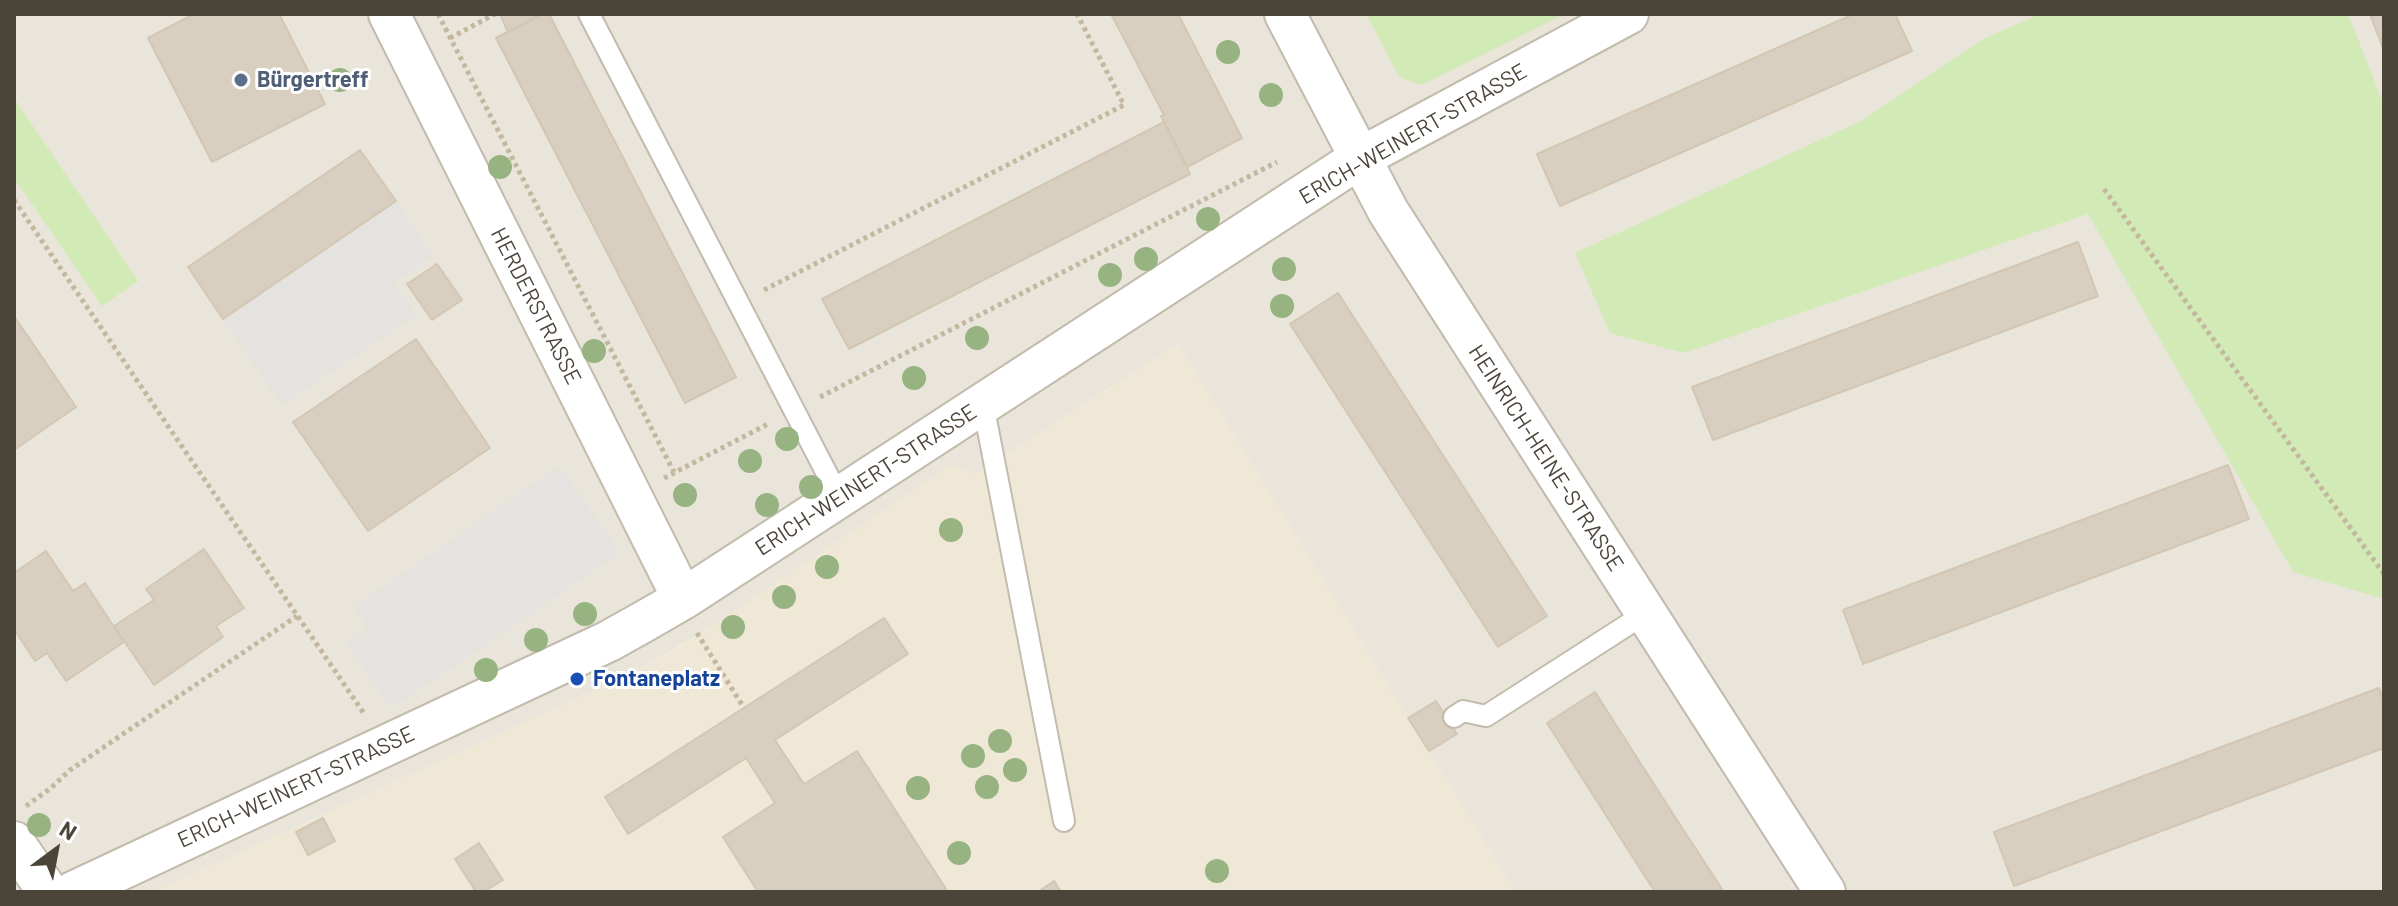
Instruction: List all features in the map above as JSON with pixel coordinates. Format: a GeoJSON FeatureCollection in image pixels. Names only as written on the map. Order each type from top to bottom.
{"type":"FeatureCollection","features":[{"type":"Feature","properties":{"kind":"street","name":"HERDERSTRASSE"},"geometry":{"type":"LineString","coordinates":[[389,14],[683,599]]}},
{"type":"Feature","properties":{"kind":"street","name":"HEINRICH-HEINE-STRASSE"},"geometry":{"type":"LineString","coordinates":[[1285,14],[1388,211],[1825,892]]}},
{"type":"Feature","properties":{"kind":"street","name":"ERICH-WEINERT-STRASSE"},"geometry":{"type":"LineString","coordinates":[[73,892],[609,641],[683,599],[1360,158],[1628,14]]}},
{"type":"Feature","properties":{"kind":"street"},"geometry":{"type":"LineString","coordinates":[[14,842],[48,892]]}},
{"type":"Feature","properties":{"kind":"lane"},"geometry":{"type":"LineString","coordinates":[[589,14],[839,497]]}},
{"type":"Feature","properties":{"kind":"lane"},"geometry":{"type":"LineString","coordinates":[[983,404],[1064,821]]}},
{"type":"Feature","properties":{"kind":"lane"},"geometry":{"type":"LineString","coordinates":[[1454,717],[1463,711],[1486,716],[1646,613]]}},
{"type":"Feature","properties":{"kind":"path"},"geometry":{"type":"LineString","coordinates":[[438,14],[674,472]]}},
{"type":"Feature","properties":{"kind":"path"},"geometry":{"type":"LineString","coordinates":[[450,38],[495,14]]}},
{"type":"Feature","properties":{"kind":"path"},"geometry":{"type":"LineString","coordinates":[[739,303],[1124,105],[1077,14]]}},
{"type":"Feature","properties":{"kind":"path"},"geometry":{"type":"LineString","coordinates":[[631,494],[1287,156]]}},
{"type":"Feature","properties":{"kind":"path"},"geometry":{"type":"LineString","coordinates":[[2104,189],[2384,574]]}},
{"type":"Feature","properties":{"kind":"path"},"geometry":{"type":"LineString","coordinates":[[14,200],[385,745]]}},
{"type":"Feature","properties":{"kind":"path"},"geometry":{"type":"LineString","coordinates":[[14,814],[51,788],[70,770],[297,616]]}},
{"type":"Feature","properties":{"kind":"path"},"geometry":{"type":"LineString","coordinates":[[702,642],[744,708]]}},
{"type":"Feature","properties":{"kind":"shaded area"},"geometry":{"type":"Polygon","coordinates":[[[14,14],[2384,14],[2384,892],[1515,892],[1178,344],[976,474],[627,676],[154,892],[14,892],[14,14]]]}},
{"type":"Feature","properties":{"kind":"shaded area"},"geometry":{"type":"Polygon","coordinates":[[[396,201],[433,256],[394,282],[416,315],[282,406],[223,319],[396,201]]]}},
{"type":"Feature","properties":{"kind":"shaded area"},"geometry":{"type":"Polygon","coordinates":[[[1178,344],[1515,892],[154,892],[627,676],[692,639],[951,465],[976,474],[1178,344]]]}},
{"type":"Feature","properties":{"kind":"shaded area"},"geometry":{"type":"Polygon","coordinates":[[[560,466],[620,553],[391,709],[346,642],[367,627],[354,606],[560,466]]]}},
{"type":"Feature","properties":{"kind":"green space"},"geometry":{"type":"Polygon","coordinates":[[[1366,14],[1565,14],[1422,85],[1400,78],[1366,14]]]}},
{"type":"Feature","properties":{"kind":"green space"},"geometry":{"type":"Polygon","coordinates":[[[2040,14],[2348,14],[2384,105],[2384,599],[2293,572],[2088,214],[1684,353],[1610,333],[1575,253],[1861,121],[1983,39],[2040,14]]]}},
{"type":"Feature","properties":{"kind":"green space"},"geometry":{"type":"Polygon","coordinates":[[[14,98],[138,281],[102,306],[14,178],[14,98]]]}},
{"type":"Feature","properties":{"kind":"building","name":"Bürgertreff"},"geometry":{"type":"Polygon","coordinates":[[[194,14],[279,14],[325,104],[212,162],[148,38],[194,14]]]}},
{"type":"Feature","properties":{"kind":"building"},"geometry":{"type":"Polygon","coordinates":[[[500,14],[533,14],[535,18],[508,32],[500,14]]]}},
{"type":"Feature","properties":{"kind":"building"},"geometry":{"type":"Polygon","coordinates":[[[542,14],[549,14],[736,377],[685,403],[496,38],[542,14]]]}},
{"type":"Feature","properties":{"kind":"building"},"geometry":{"type":"Polygon","coordinates":[[[1111,14],[1178,14],[1242,138],[1187,167],[1161,116],[1164,115],[1111,14]]]}},
{"type":"Feature","properties":{"kind":"building"},"geometry":{"type":"Polygon","coordinates":[[[1854,14],[1895,14],[1912,51],[1560,206],[1537,154],[1854,14]]]}},
{"type":"Feature","properties":{"kind":"building"},"geometry":{"type":"Polygon","coordinates":[[[2370,14],[2384,14],[2384,51],[2370,14]]]}},
{"type":"Feature","properties":{"kind":"building"},"geometry":{"type":"Polygon","coordinates":[[[1164,122],[1190,174],[849,349],[822,299],[1164,122]]]}},
{"type":"Feature","properties":{"kind":"building"},"geometry":{"type":"Polygon","coordinates":[[[360,150],[396,201],[223,319],[188,267],[360,150]]]}},
{"type":"Feature","properties":{"kind":"building"},"geometry":{"type":"Polygon","coordinates":[[[2078,242],[2098,296],[1713,440],[1692,387],[2078,242]]]}},
{"type":"Feature","properties":{"kind":"building"},"geometry":{"type":"Polygon","coordinates":[[[437,264],[462,300],[432,320],[407,284],[437,264]]]}},
{"type":"Feature","properties":{"kind":"building"},"geometry":{"type":"Polygon","coordinates":[[[1338,293],[1547,616],[1498,647],[1290,324],[1338,293]]]}},
{"type":"Feature","properties":{"kind":"building"},"geometry":{"type":"Polygon","coordinates":[[[14,316],[76,407],[14,450],[14,316]]]}},
{"type":"Feature","properties":{"kind":"building"},"geometry":{"type":"Polygon","coordinates":[[[416,339],[490,448],[368,531],[293,422],[416,339]]]}},
{"type":"Feature","properties":{"kind":"building"},"geometry":{"type":"Polygon","coordinates":[[[2228,465],[2249,519],[1863,664],[1843,610],[2228,465]]]}},
{"type":"Feature","properties":{"kind":"building"},"geometry":{"type":"Polygon","coordinates":[[[204,549],[244,608],[216,626],[223,637],[154,685],[114,626],[154,600],[146,589],[204,549]]]}},
{"type":"Feature","properties":{"kind":"building"},"geometry":{"type":"Polygon","coordinates":[[[46,551],[73,591],[85,583],[124,642],[66,681],[47,653],[35,661],[14,629],[14,573],[46,551]]]}},
{"type":"Feature","properties":{"kind":"building"},"geometry":{"type":"Polygon","coordinates":[[[884,618],[908,654],[775,740],[804,784],[857,751],[946,889],[941,892],[758,892],[723,837],[775,803],[746,758],[628,834],[605,797],[884,618]]]}},
{"type":"Feature","properties":{"kind":"building"},"geometry":{"type":"Polygon","coordinates":[[[2379,688],[2384,701],[2384,748],[2014,886],[1994,832],[2379,688]]]}},
{"type":"Feature","properties":{"kind":"building"},"geometry":{"type":"Polygon","coordinates":[[[1595,692],[1724,892],[1655,892],[1547,723],[1595,692]]]}},
{"type":"Feature","properties":{"kind":"building"},"geometry":{"type":"Polygon","coordinates":[[[1436,701],[1457,734],[1429,751],[1408,718],[1436,701]]]}},
{"type":"Feature","properties":{"kind":"building"},"geometry":{"type":"Polygon","coordinates":[[[323,818],[335,841],[308,855],[296,832],[323,818]]]}},
{"type":"Feature","properties":{"kind":"building"},"geometry":{"type":"Polygon","coordinates":[[[479,843],[503,880],[483,892],[476,892],[455,859],[479,843]]]}},
{"type":"Feature","properties":{"kind":"building"},"geometry":{"type":"Polygon","coordinates":[[[1054,881],[1061,892],[1038,892],[1054,881]]]}},
{"type":"Feature","properties":{"kind":"place","name":"Bürgertreff"},"geometry":{"type":"Point","coordinates":[241,80]}},
{"type":"Feature","properties":{"kind":"place","name":"Fontaneplatz"},"geometry":{"type":"Point","coordinates":[577,679]}}]}
